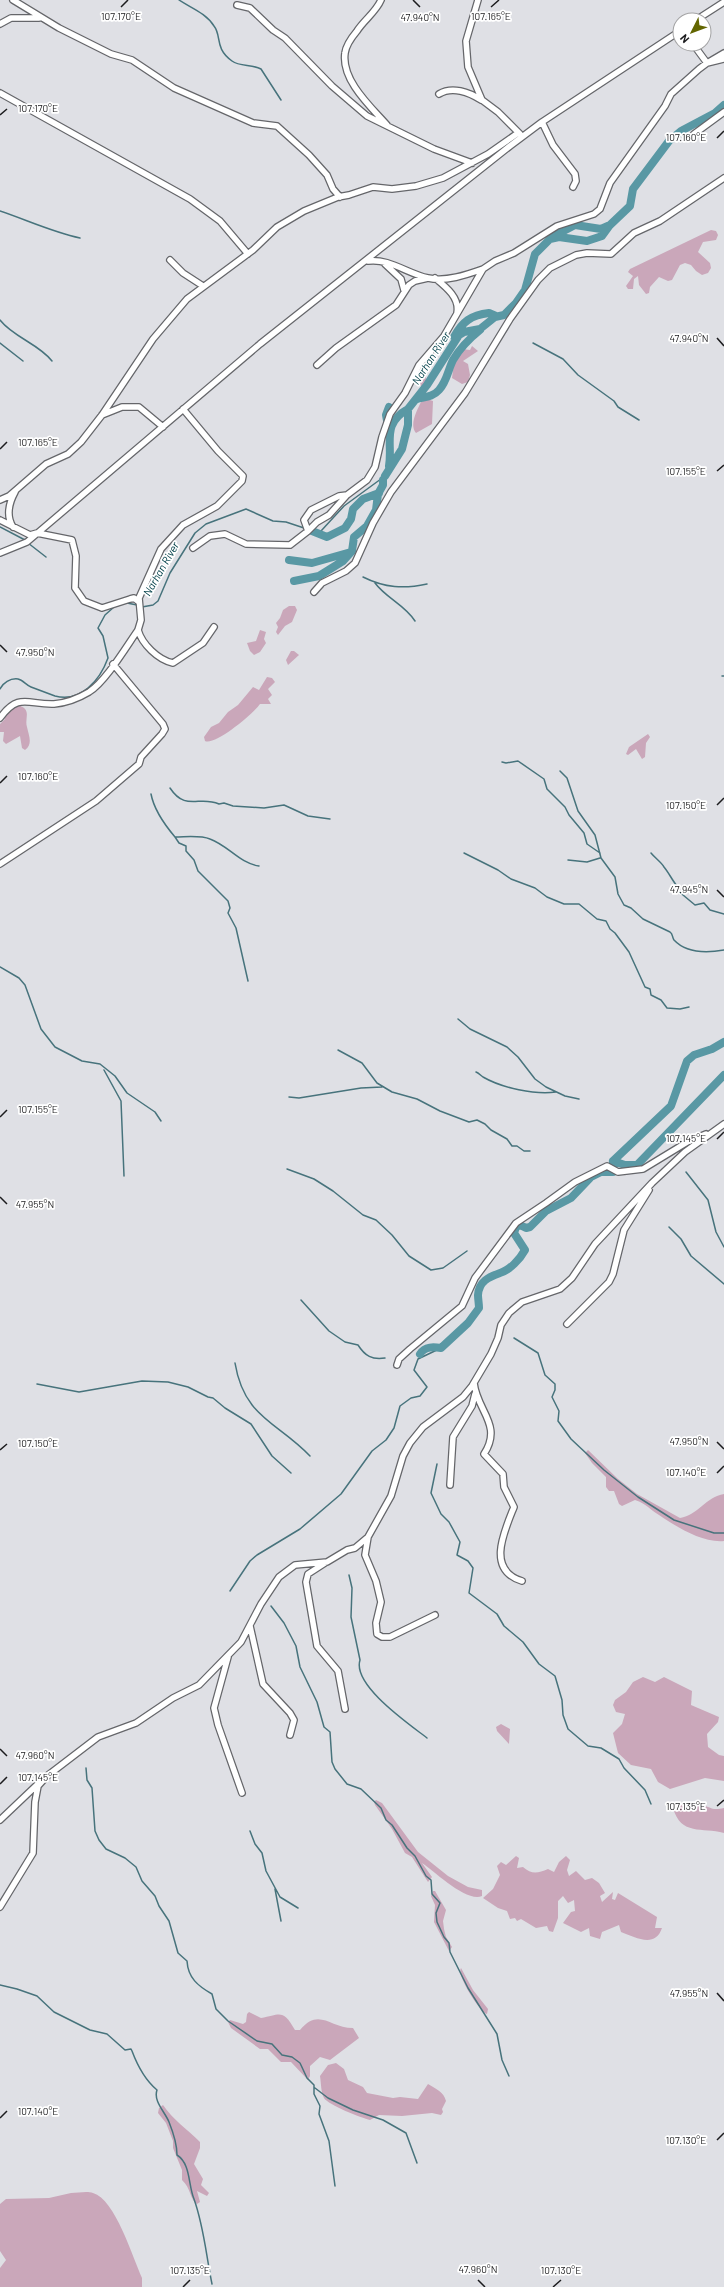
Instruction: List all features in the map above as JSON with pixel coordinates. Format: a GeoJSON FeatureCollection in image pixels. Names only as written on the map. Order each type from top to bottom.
{"type":"FeatureCollection","features":[{"type":"Feature","properties":{"kind":"street"},"geometry":{"type":"LineString","coordinates":[[13,0],[41,18],[111,54],[132,60],[174,88],[220,107],[253,124],[277,126],[305,151],[328,175],[334,189],[340,197]]}},
{"type":"Feature","properties":{"kind":"street"},"geometry":{"type":"LineString","coordinates":[[381,0],[378,7],[352,37],[345,52],[345,59],[353,82],[389,127]]}},
{"type":"Feature","properties":{"kind":"street"},"geometry":{"type":"LineString","coordinates":[[478,0],[468,27],[466,52],[468,67],[482,100]]}},
{"type":"Feature","properties":{"kind":"street"},"geometry":{"type":"LineString","coordinates":[[708,12],[724,2]]}},
{"type":"Feature","properties":{"kind":"street"},"geometry":{"type":"LineString","coordinates":[[237,5],[250,8],[273,30],[286,38],[332,86],[362,112],[434,149],[472,163]]}},
{"type":"Feature","properties":{"kind":"street"},"geometry":{"type":"LineString","coordinates":[[0,24],[11,18],[41,18]]}},
{"type":"Feature","properties":{"kind":"street"},"geometry":{"type":"LineString","coordinates":[[0,553],[27,542],[260,344],[542,122],[672,37]]}},
{"type":"Feature","properties":{"kind":"street"},"geometry":{"type":"LineString","coordinates":[[699,52],[707,63]]}},
{"type":"Feature","properties":{"kind":"street"},"geometry":{"type":"LineString","coordinates":[[317,365],[336,348],[396,305],[404,290],[414,281],[428,278],[454,278],[483,269],[495,261],[514,253],[557,226],[594,214],[600,209],[610,183],[665,106],[671,94],[707,63],[724,53]]}},
{"type":"Feature","properties":{"kind":"street"},"geometry":{"type":"LineString","coordinates":[[707,63],[724,59]]}},
{"type":"Feature","properties":{"kind":"street"},"geometry":{"type":"LineString","coordinates":[[438,94],[448,91],[468,93],[482,100],[498,112],[518,133],[524,136]]}},
{"type":"Feature","properties":{"kind":"street"},"geometry":{"type":"LineString","coordinates":[[0,93],[190,199],[220,221],[248,254]]}},
{"type":"Feature","properties":{"kind":"street"},"geometry":{"type":"LineString","coordinates":[[694,134],[724,112]]}},
{"type":"Feature","properties":{"kind":"street"},"geometry":{"type":"LineString","coordinates":[[542,122],[553,145],[575,174],[576,181],[573,187]]}},
{"type":"Feature","properties":{"kind":"street"},"geometry":{"type":"LineString","coordinates":[[0,500],[16,490],[46,464],[68,454],[102,415],[153,339],[187,299],[248,254],[265,237],[290,218],[340,197],[372,187],[392,189],[416,186],[443,178],[472,163],[518,133]]}},
{"type":"Feature","properties":{"kind":"street"},"geometry":{"type":"LineString","coordinates":[[314,592],[322,583],[346,571],[355,563],[373,523],[391,492],[465,393],[510,319],[542,276],[559,263],[576,255],[594,253],[610,254],[634,233],[660,221],[724,178]]}},
{"type":"Feature","properties":{"kind":"street"},"geometry":{"type":"LineString","coordinates":[[170,260],[183,274],[203,286]]}},
{"type":"Feature","properties":{"kind":"street"},"geometry":{"type":"LineString","coordinates":[[367,261],[382,262],[428,278]]}},
{"type":"Feature","properties":{"kind":"street"},"geometry":{"type":"LineString","coordinates":[[382,262],[401,279],[404,290]]}},
{"type":"Feature","properties":{"kind":"street"},"geometry":{"type":"LineString","coordinates":[[193,548],[210,536],[225,534],[246,544],[290,545],[308,531],[316,522],[329,516],[348,495],[364,484],[371,474],[390,414],[405,393],[419,365],[444,336],[483,269]]}},
{"type":"Feature","properties":{"kind":"street"},"geometry":{"type":"LineString","coordinates":[[435,278],[456,300],[458,306],[457,314]]}},
{"type":"Feature","properties":{"kind":"street"},"geometry":{"type":"LineString","coordinates":[[102,415],[122,407],[139,407],[163,427]]}},
{"type":"Feature","properties":{"kind":"street"},"geometry":{"type":"LineString","coordinates":[[0,718],[15,702],[23,700],[54,704],[81,696],[98,685],[138,630],[141,620],[139,602],[142,591],[161,549],[183,525],[217,506],[242,481],[243,476],[218,451],[183,409]]}},
{"type":"Feature","properties":{"kind":"street"},"geometry":{"type":"LineString","coordinates":[[13,527],[9,519],[9,509],[16,490]]}},
{"type":"Feature","properties":{"kind":"street"},"geometry":{"type":"LineString","coordinates":[[308,531],[304,520],[311,510],[339,496],[348,495]]}},
{"type":"Feature","properties":{"kind":"street"},"geometry":{"type":"LineString","coordinates":[[0,520],[26,533],[72,540],[76,556],[75,588],[84,602],[102,608],[134,598],[139,602]]}},
{"type":"Feature","properties":{"kind":"street"},"geometry":{"type":"LineString","coordinates":[[138,630],[142,640],[148,647],[168,662],[173,663],[203,643],[214,627]]}},
{"type":"Feature","properties":{"kind":"street"},"geometry":{"type":"LineString","coordinates":[[0,864],[96,801],[138,764],[141,757],[162,734],[164,729],[162,724],[113,664]]}},
{"type":"Feature","properties":{"kind":"street"},"geometry":{"type":"LineString","coordinates":[[345,1710],[338,1671],[317,1646],[306,1582],[308,1574],[347,1550],[355,1548],[368,1537],[391,1496],[403,1456],[410,1443],[423,1427],[463,1397],[474,1383],[491,1354],[498,1338],[500,1325],[509,1312],[522,1302],[560,1288],[572,1278],[595,1244],[654,1181],[685,1152],[724,1124]]}},
{"type":"Feature","properties":{"kind":"street"},"geometry":{"type":"LineString","coordinates":[[396,1365],[399,1359],[409,1350],[462,1306],[475,1278],[516,1223],[575,1182],[601,1168],[606,1166],[618,1172],[644,1169],[689,1140],[716,1130]]}},
{"type":"Feature","properties":{"kind":"street"},"geometry":{"type":"LineString","coordinates":[[567,1324],[610,1282],[626,1226],[654,1181]]}},
{"type":"Feature","properties":{"kind":"street"},"geometry":{"type":"LineString","coordinates":[[474,1383],[475,1394],[479,1404],[491,1422],[489,1446],[484,1454],[503,1474],[504,1487],[514,1507],[502,1538],[501,1562],[508,1575],[522,1581]]}},
{"type":"Feature","properties":{"kind":"street"},"geometry":{"type":"LineString","coordinates":[[450,1486],[452,1444],[472,1406],[475,1394]]}},
{"type":"Feature","properties":{"kind":"street"},"geometry":{"type":"LineString","coordinates":[[368,1537],[366,1555],[376,1581],[381,1602],[376,1622],[377,1634],[382,1638],[390,1637],[435,1614]]}},
{"type":"Feature","properties":{"kind":"street"},"geometry":{"type":"LineString","coordinates":[[0,1820],[47,1776],[98,1737],[136,1723],[173,1698],[199,1685],[242,1642],[260,1604],[279,1577],[295,1565],[327,1562]]}},
{"type":"Feature","properties":{"kind":"street"},"geometry":{"type":"LineString","coordinates":[[250,1626],[263,1684],[290,1713],[294,1720],[290,1735]]}},
{"type":"Feature","properties":{"kind":"street"},"geometry":{"type":"LineString","coordinates":[[228,1656],[214,1708],[218,1726],[242,1793]]}},
{"type":"Feature","properties":{"kind":"street"},"geometry":{"type":"LineString","coordinates":[[0,1908],[33,1853],[35,1802],[38,1786],[47,1776]]}},
{"type":"Feature","properties":{"kind":"shaded area"},"geometry":{"type":"Polygon","coordinates":[[[711,230],[716,231],[718,235],[716,240],[703,242],[698,252],[710,263],[711,268],[708,273],[702,275],[691,265],[685,263],[680,265],[672,280],[668,281],[659,277],[650,287],[649,293],[646,294],[639,285],[638,276],[634,279],[633,289],[628,289],[626,286],[633,276],[628,272],[630,269],[711,230]]]}},
{"type":"Feature","properties":{"kind":"shaded area"},"geometry":{"type":"Polygon","coordinates":[[[472,346],[478,351],[463,361],[468,364],[470,375],[468,382],[462,384],[452,378],[454,363],[462,349],[470,350],[472,346]]]}},
{"type":"Feature","properties":{"kind":"shaded area"},"geometry":{"type":"Polygon","coordinates":[[[422,365],[425,367],[426,380],[422,387],[417,381],[418,372],[422,365]]]}},
{"type":"Feature","properties":{"kind":"shaded area"},"geometry":{"type":"Polygon","coordinates":[[[427,399],[433,401],[432,424],[416,433],[413,426],[414,418],[421,402],[427,399]]]}},
{"type":"Feature","properties":{"kind":"shaded area"},"geometry":{"type":"Polygon","coordinates":[[[289,606],[295,606],[297,610],[292,622],[285,626],[278,635],[276,632],[278,627],[276,623],[283,610],[289,606]]]}},
{"type":"Feature","properties":{"kind":"shaded area"},"geometry":{"type":"Polygon","coordinates":[[[260,630],[266,632],[264,639],[266,643],[260,652],[254,655],[250,651],[247,643],[256,641],[260,630]]]}},
{"type":"Feature","properties":{"kind":"shaded area"},"geometry":{"type":"Polygon","coordinates":[[[291,651],[294,651],[299,655],[288,665],[286,660],[291,651]]]}},
{"type":"Feature","properties":{"kind":"shaded area"},"geometry":{"type":"Polygon","coordinates":[[[267,677],[272,678],[275,682],[268,689],[272,695],[268,699],[271,704],[260,704],[234,728],[217,739],[205,741],[204,737],[211,727],[219,723],[228,712],[238,705],[253,687],[259,690],[267,677]]]}},
{"type":"Feature","properties":{"kind":"shaded area"},"geometry":{"type":"Polygon","coordinates":[[[17,705],[25,709],[27,714],[26,724],[30,742],[25,750],[22,748],[20,736],[6,744],[3,741],[4,732],[0,732],[0,724],[5,719],[3,716],[17,705]]]}},
{"type":"Feature","properties":{"kind":"shaded area"},"geometry":{"type":"Polygon","coordinates":[[[648,734],[650,737],[646,743],[645,757],[642,759],[636,749],[628,755],[626,754],[629,747],[648,734]]]}},
{"type":"Feature","properties":{"kind":"shaded area"},"geometry":{"type":"Polygon","coordinates":[[[588,1450],[618,1479],[637,1494],[680,1518],[692,1513],[712,1499],[724,1494],[724,1541],[707,1539],[690,1533],[666,1520],[642,1503],[635,1500],[622,1506],[619,1504],[614,1491],[609,1491],[606,1487],[606,1477],[592,1463],[585,1453],[588,1450]]]}},
{"type":"Feature","properties":{"kind":"shaded area"},"geometry":{"type":"Polygon","coordinates":[[[643,1677],[655,1682],[664,1677],[692,1691],[691,1705],[719,1717],[718,1722],[707,1734],[708,1747],[719,1755],[724,1756],[724,1781],[705,1778],[670,1789],[658,1782],[651,1769],[631,1765],[618,1753],[613,1733],[622,1724],[625,1714],[616,1712],[613,1705],[615,1700],[626,1692],[633,1682],[643,1677]]]}},
{"type":"Feature","properties":{"kind":"shaded area"},"geometry":{"type":"Polygon","coordinates":[[[501,1724],[510,1729],[509,1744],[497,1731],[496,1727],[501,1724]]]}},
{"type":"Feature","properties":{"kind":"shaded area"},"geometry":{"type":"Polygon","coordinates":[[[376,1800],[382,1803],[418,1852],[448,1876],[468,1887],[482,1890],[482,1896],[476,1897],[460,1891],[422,1863],[432,1877],[428,1882],[412,1857],[405,1853],[392,1829],[375,1805],[374,1802],[376,1800]]]}},
{"type":"Feature","properties":{"kind":"shaded area"},"geometry":{"type":"Polygon","coordinates":[[[678,1804],[685,1806],[701,1805],[714,1809],[724,1808],[724,1833],[687,1827],[681,1823],[673,1808],[674,1805],[678,1804]]]}},
{"type":"Feature","properties":{"kind":"shaded area"},"geometry":{"type":"Polygon","coordinates":[[[516,1856],[519,1858],[517,1868],[523,1867],[532,1872],[541,1872],[548,1869],[554,1872],[559,1862],[566,1856],[570,1860],[567,1870],[569,1876],[576,1871],[585,1880],[592,1878],[599,1883],[605,1893],[600,1896],[602,1902],[613,1892],[612,1899],[615,1900],[618,1893],[657,1917],[655,1928],[662,1928],[659,1934],[650,1940],[644,1940],[621,1932],[619,1925],[602,1932],[600,1939],[590,1936],[589,1928],[581,1932],[563,1923],[571,1912],[575,1911],[574,1900],[568,1903],[563,1896],[558,1901],[558,1918],[553,1932],[549,1931],[547,1926],[536,1928],[521,1919],[517,1921],[515,1918],[510,1919],[507,1911],[498,1908],[483,1898],[493,1889],[500,1875],[497,1866],[501,1862],[506,1865],[516,1856]]]}},
{"type":"Feature","properties":{"kind":"shaded area"},"geometry":{"type":"Polygon","coordinates":[[[433,1891],[435,1891],[446,1910],[443,1921],[446,1937],[452,1947],[449,1951],[434,1922],[435,1905],[431,1896],[433,1891]]]}},
{"type":"Feature","properties":{"kind":"shaded area"},"geometry":{"type":"Polygon","coordinates":[[[461,1968],[473,1990],[488,2009],[487,2014],[479,2007],[465,1985],[460,1972],[461,1968]]]}},
{"type":"Feature","properties":{"kind":"shaded area"},"geometry":{"type":"Polygon","coordinates":[[[249,2012],[261,2018],[277,2015],[284,2016],[295,2030],[300,2030],[307,2023],[313,2020],[325,2020],[345,2027],[353,2028],[359,2038],[330,2060],[320,2057],[310,2066],[310,2076],[308,2080],[291,2062],[281,2062],[268,2049],[260,2049],[231,2028],[228,2022],[230,2020],[243,2024],[246,2022],[247,2014],[249,2012]]]}},
{"type":"Feature","properties":{"kind":"shaded area"},"geometry":{"type":"Polygon","coordinates":[[[336,2063],[344,2069],[348,2080],[363,2087],[367,2093],[393,2098],[400,2097],[418,2099],[428,2084],[439,2091],[445,2098],[446,2101],[442,2109],[443,2112],[441,2115],[432,2113],[402,2116],[379,2115],[370,2120],[346,2111],[327,2101],[323,2096],[320,2076],[328,2065],[336,2063]]]}},
{"type":"Feature","properties":{"kind":"shaded area"},"geometry":{"type":"Polygon","coordinates":[[[163,2105],[176,2120],[200,2142],[200,2148],[194,2164],[203,2179],[201,2185],[209,2193],[207,2196],[197,2191],[200,2202],[197,2204],[193,2200],[182,2180],[182,2170],[173,2148],[173,2141],[166,2123],[158,2113],[159,2108],[163,2105]]]}},
{"type":"Feature","properties":{"kind":"shaded area"},"geometry":{"type":"Polygon","coordinates":[[[91,2192],[101,2198],[109,2206],[122,2230],[142,2278],[142,2287],[0,2287],[0,2268],[6,2260],[0,2251],[0,2204],[6,2199],[49,2198],[71,2193],[91,2192]]]}},
{"type":"Feature","properties":{"kind":"waterway"},"geometry":{"type":"LineString","coordinates":[[179,0],[203,14],[211,21],[218,34],[221,47],[226,56],[235,63],[254,66],[261,69],[281,100]]}},
{"type":"Feature","properties":{"kind":"waterway","name":"Narhan River"},"geometry":{"type":"LineString","coordinates":[[385,476],[402,449],[408,425],[408,409],[427,385],[459,335],[464,332],[480,329],[495,317],[504,315],[516,303],[525,290],[535,254],[550,239],[559,237],[587,241],[602,236],[610,225],[630,206],[633,189],[669,141],[681,131],[715,113],[724,105]]}},
{"type":"Feature","properties":{"kind":"waterway"},"geometry":{"type":"LineString","coordinates":[[0,211],[80,238]]}},
{"type":"Feature","properties":{"kind":"waterway"},"geometry":{"type":"LineString","coordinates":[[554,236],[575,225],[601,229],[610,225]]}},
{"type":"Feature","properties":{"kind":"waterway"},"geometry":{"type":"LineString","coordinates":[[454,337],[464,323],[477,315],[489,313],[496,316]]}},
{"type":"Feature","properties":{"kind":"waterway"},"geometry":{"type":"LineString","coordinates":[[0,320],[5,326],[47,355],[52,361]]}},
{"type":"Feature","properties":{"kind":"waterway"},"geometry":{"type":"LineString","coordinates":[[417,399],[432,395],[439,390],[444,383],[453,360],[465,344],[480,330]]}},
{"type":"Feature","properties":{"kind":"waterway"},"geometry":{"type":"LineString","coordinates":[[0,343],[23,361]]}},
{"type":"Feature","properties":{"kind":"waterway"},"geometry":{"type":"LineString","coordinates":[[533,343],[563,359],[578,375],[614,401],[618,407],[639,420]]}},
{"type":"Feature","properties":{"kind":"waterway"},"geometry":{"type":"LineString","coordinates":[[388,426],[386,415],[389,407]]}},
{"type":"Feature","properties":{"kind":"waterway"},"geometry":{"type":"LineString","coordinates":[[389,466],[391,428],[394,421],[408,409]]}},
{"type":"Feature","properties":{"kind":"waterway","name":"Narhan River"},"geometry":{"type":"LineString","coordinates":[[312,531],[321,531],[344,506],[385,476]]}},
{"type":"Feature","properties":{"kind":"waterway"},"geometry":{"type":"LineString","coordinates":[[294,581],[319,576],[343,561],[352,551],[354,537],[367,526],[376,510],[378,494],[383,485],[383,480]]}},
{"type":"Feature","properties":{"kind":"waterway","name":"Narhan River"},"geometry":{"type":"LineString","coordinates":[[312,531],[327,537],[345,528],[351,519],[353,509],[363,499],[379,493]]}},
{"type":"Feature","properties":{"kind":"waterway","name":"Narhan River"},"geometry":{"type":"LineString","coordinates":[[142,607],[153,605],[158,601],[170,573],[195,533],[206,524],[246,509],[273,521],[286,522],[304,528]]}},
{"type":"Feature","properties":{"kind":"waterway"},"geometry":{"type":"LineString","coordinates":[[0,527],[25,540]]}},
{"type":"Feature","properties":{"kind":"waterway"},"geometry":{"type":"LineString","coordinates":[[28,543],[46,557]]}},
{"type":"Feature","properties":{"kind":"waterway"},"geometry":{"type":"LineString","coordinates":[[289,560],[312,563],[351,552]]}},
{"type":"Feature","properties":{"kind":"waterway"},"geometry":{"type":"LineString","coordinates":[[363,577],[371,581],[402,587],[427,584]]}},
{"type":"Feature","properties":{"kind":"waterway"},"geometry":{"type":"LineString","coordinates":[[375,583],[384,593],[406,610],[415,621]]}},
{"type":"Feature","properties":{"kind":"waterway","name":"Narhan River"},"geometry":{"type":"LineString","coordinates":[[127,603],[137,605]]}},
{"type":"Feature","properties":{"kind":"waterway","name":"Narhan River"},"geometry":{"type":"LineString","coordinates":[[0,689],[7,681],[12,679],[20,680],[31,687],[55,696],[73,696],[88,688],[95,682],[108,658],[103,636],[98,628],[105,615],[114,607]]}},
{"type":"Feature","properties":{"kind":"waterway"},"geometry":{"type":"LineString","coordinates":[[502,762],[506,763],[518,761],[544,779],[547,789],[565,807],[569,815],[584,833],[587,844],[600,853]]}},
{"type":"Feature","properties":{"kind":"waterway"},"geometry":{"type":"LineString","coordinates":[[560,771],[567,778],[578,811],[595,835],[601,858],[615,877],[618,894],[624,905],[631,908],[643,919],[670,932],[674,940],[685,948],[704,952],[724,950]]}},
{"type":"Feature","properties":{"kind":"waterway"},"geometry":{"type":"LineString","coordinates":[[170,788],[176,795],[187,801],[205,801],[219,804],[224,803],[233,806],[264,808],[284,805],[308,816],[330,819]]}},
{"type":"Feature","properties":{"kind":"waterway"},"geometry":{"type":"LineString","coordinates":[[151,794],[154,806],[160,817],[175,837],[197,837],[210,839],[217,842],[246,862],[259,866]]}},
{"type":"Feature","properties":{"kind":"waterway"},"geometry":{"type":"LineString","coordinates":[[175,837],[179,843],[186,846],[186,851],[194,860],[198,871],[228,901],[230,908],[228,913],[236,928],[248,981]]}},
{"type":"Feature","properties":{"kind":"waterway"},"geometry":{"type":"LineString","coordinates":[[464,853],[498,870],[511,879],[535,888],[547,897],[564,904],[579,904],[597,919],[606,921],[610,929],[615,933],[629,952],[645,987],[650,989],[651,995],[661,1000],[667,1008],[680,1009],[689,1007]]}},
{"type":"Feature","properties":{"kind":"waterway"},"geometry":{"type":"LineString","coordinates":[[651,853],[666,869],[677,886],[677,890],[695,905],[704,903],[710,910],[724,914]]}},
{"type":"Feature","properties":{"kind":"waterway"},"geometry":{"type":"LineString","coordinates":[[568,860],[587,862],[600,858]]}},
{"type":"Feature","properties":{"kind":"waterway"},"geometry":{"type":"LineString","coordinates":[[0,967],[19,978],[25,985],[41,1029],[55,1047],[82,1061],[100,1064],[115,1076],[127,1093],[155,1112],[161,1121]]}},
{"type":"Feature","properties":{"kind":"waterway"},"geometry":{"type":"LineString","coordinates":[[458,1019],[470,1029],[507,1047],[518,1057],[535,1079],[546,1087],[565,1096],[579,1099]]}},
{"type":"Feature","properties":{"kind":"waterway"},"geometry":{"type":"LineString","coordinates":[[613,1161],[671,1106],[687,1061],[694,1055],[712,1049],[724,1042]]}},
{"type":"Feature","properties":{"kind":"waterway"},"geometry":{"type":"LineString","coordinates":[[338,1050],[362,1063],[377,1083],[392,1092],[417,1099],[440,1111],[469,1122],[477,1120],[507,1139],[512,1146],[517,1146],[524,1151],[530,1151]]}},
{"type":"Feature","properties":{"kind":"waterway"},"geometry":{"type":"LineString","coordinates":[[104,1070],[121,1101],[124,1176]]}},
{"type":"Feature","properties":{"kind":"waterway"},"geometry":{"type":"LineString","coordinates":[[476,1072],[491,1081],[519,1090],[548,1093],[556,1092]]}},
{"type":"Feature","properties":{"kind":"waterway"},"geometry":{"type":"LineString","coordinates":[[420,1354],[427,1348],[441,1348],[468,1323],[479,1308],[478,1295],[482,1283],[488,1278],[504,1272],[520,1257],[525,1250],[514,1233],[516,1227],[520,1225],[526,1228],[530,1227],[546,1211],[571,1198],[591,1177],[601,1172],[613,1172],[613,1161],[625,1165],[637,1165],[724,1075]]}},
{"type":"Feature","properties":{"kind":"waterway"},"geometry":{"type":"LineString","coordinates":[[289,1097],[299,1098],[361,1088],[382,1087]]}},
{"type":"Feature","properties":{"kind":"waterway"},"geometry":{"type":"LineString","coordinates":[[287,1169],[314,1179],[333,1191],[363,1215],[376,1220],[392,1235],[409,1256],[431,1270],[443,1268],[467,1251]]}},
{"type":"Feature","properties":{"kind":"waterway"},"geometry":{"type":"LineString","coordinates":[[686,1172],[708,1200],[716,1232],[724,1247]]}},
{"type":"Feature","properties":{"kind":"waterway"},"geometry":{"type":"LineString","coordinates":[[669,1227],[681,1239],[691,1256],[724,1284]]}},
{"type":"Feature","properties":{"kind":"waterway"},"geometry":{"type":"LineString","coordinates":[[301,1300],[329,1331],[345,1342],[358,1345],[363,1352],[373,1358],[385,1358]]}},
{"type":"Feature","properties":{"kind":"waterway"},"geometry":{"type":"LineString","coordinates":[[514,1338],[538,1353],[545,1375],[555,1384],[555,1390],[552,1397],[559,1411],[558,1421],[571,1439],[604,1470],[638,1497],[674,1520],[714,1533],[724,1533]]}},
{"type":"Feature","properties":{"kind":"waterway"},"geometry":{"type":"LineString","coordinates":[[230,1591],[250,1561],[257,1555],[300,1529],[341,1494],[372,1451],[386,1440],[394,1428],[400,1406],[411,1398],[420,1396],[427,1387],[414,1370],[418,1359],[441,1348]]}},
{"type":"Feature","properties":{"kind":"waterway"},"geometry":{"type":"LineString","coordinates":[[235,1363],[239,1381],[254,1408],[298,1444],[310,1456]]}},
{"type":"Feature","properties":{"kind":"waterway"},"geometry":{"type":"LineString","coordinates":[[37,1384],[79,1392],[142,1381],[168,1382],[188,1387],[213,1398],[225,1408],[251,1424],[272,1456],[291,1473]]}},
{"type":"Feature","properties":{"kind":"waterway"},"geometry":{"type":"LineString","coordinates":[[437,1464],[431,1493],[441,1514],[449,1522],[460,1542],[457,1555],[468,1561],[473,1568],[469,1593],[497,1614],[504,1626],[523,1642],[539,1664],[555,1676],[562,1700],[563,1715],[568,1729],[588,1746],[601,1748],[619,1759],[624,1768],[645,1790],[651,1804]]}},
{"type":"Feature","properties":{"kind":"waterway"},"geometry":{"type":"LineString","coordinates":[[349,1575],[352,1588],[351,1617],[360,1660],[360,1670],[365,1681],[384,1703],[427,1738]]}},
{"type":"Feature","properties":{"kind":"waterway"},"geometry":{"type":"LineString","coordinates":[[271,1606],[284,1623],[296,1646],[300,1667],[317,1702],[324,1727],[330,1732],[332,1762],[335,1769],[347,1784],[361,1789],[381,1808],[386,1820],[392,1825],[407,1848],[415,1856],[426,1876],[431,1880],[432,1894],[440,1903],[436,1913],[437,1922],[444,1937],[449,1943],[450,1952],[468,1988],[497,2034],[502,2060],[509,2076]]}},
{"type":"Feature","properties":{"kind":"waterway"},"geometry":{"type":"LineString","coordinates":[[86,1768],[87,1780],[92,1788],[95,1831],[99,1840],[106,1849],[125,1858],[136,1867],[142,1881],[155,1896],[159,1906],[169,1921],[178,1953],[187,1961],[189,1972],[192,1977],[198,1985],[212,1994],[216,2009],[228,2021],[257,2041],[272,2044],[282,2055],[292,2057],[300,2063],[307,2078],[314,2085],[314,2094],[320,2106],[319,2114],[329,2141],[335,2186]]}},
{"type":"Feature","properties":{"kind":"waterway"},"geometry":{"type":"LineString","coordinates":[[250,1831],[255,1844],[262,1853],[266,1871],[280,1897],[298,1908]]}},
{"type":"Feature","properties":{"kind":"waterway"},"geometry":{"type":"LineString","coordinates":[[275,1889],[281,1921]]}},
{"type":"Feature","properties":{"kind":"waterway"},"geometry":{"type":"LineString","coordinates":[[0,1985],[37,1996],[54,2012],[90,2030],[107,2034],[125,2050],[131,2049],[142,2073],[157,2090],[156,2094],[158,2102],[167,2118],[176,2142],[177,2155],[182,2159],[187,2169],[203,2231],[212,2284]]}},
{"type":"Feature","properties":{"kind":"waterway"},"geometry":{"type":"LineString","coordinates":[[315,2088],[328,2098],[353,2110],[383,2120],[406,2133],[417,2163]]}}]}
